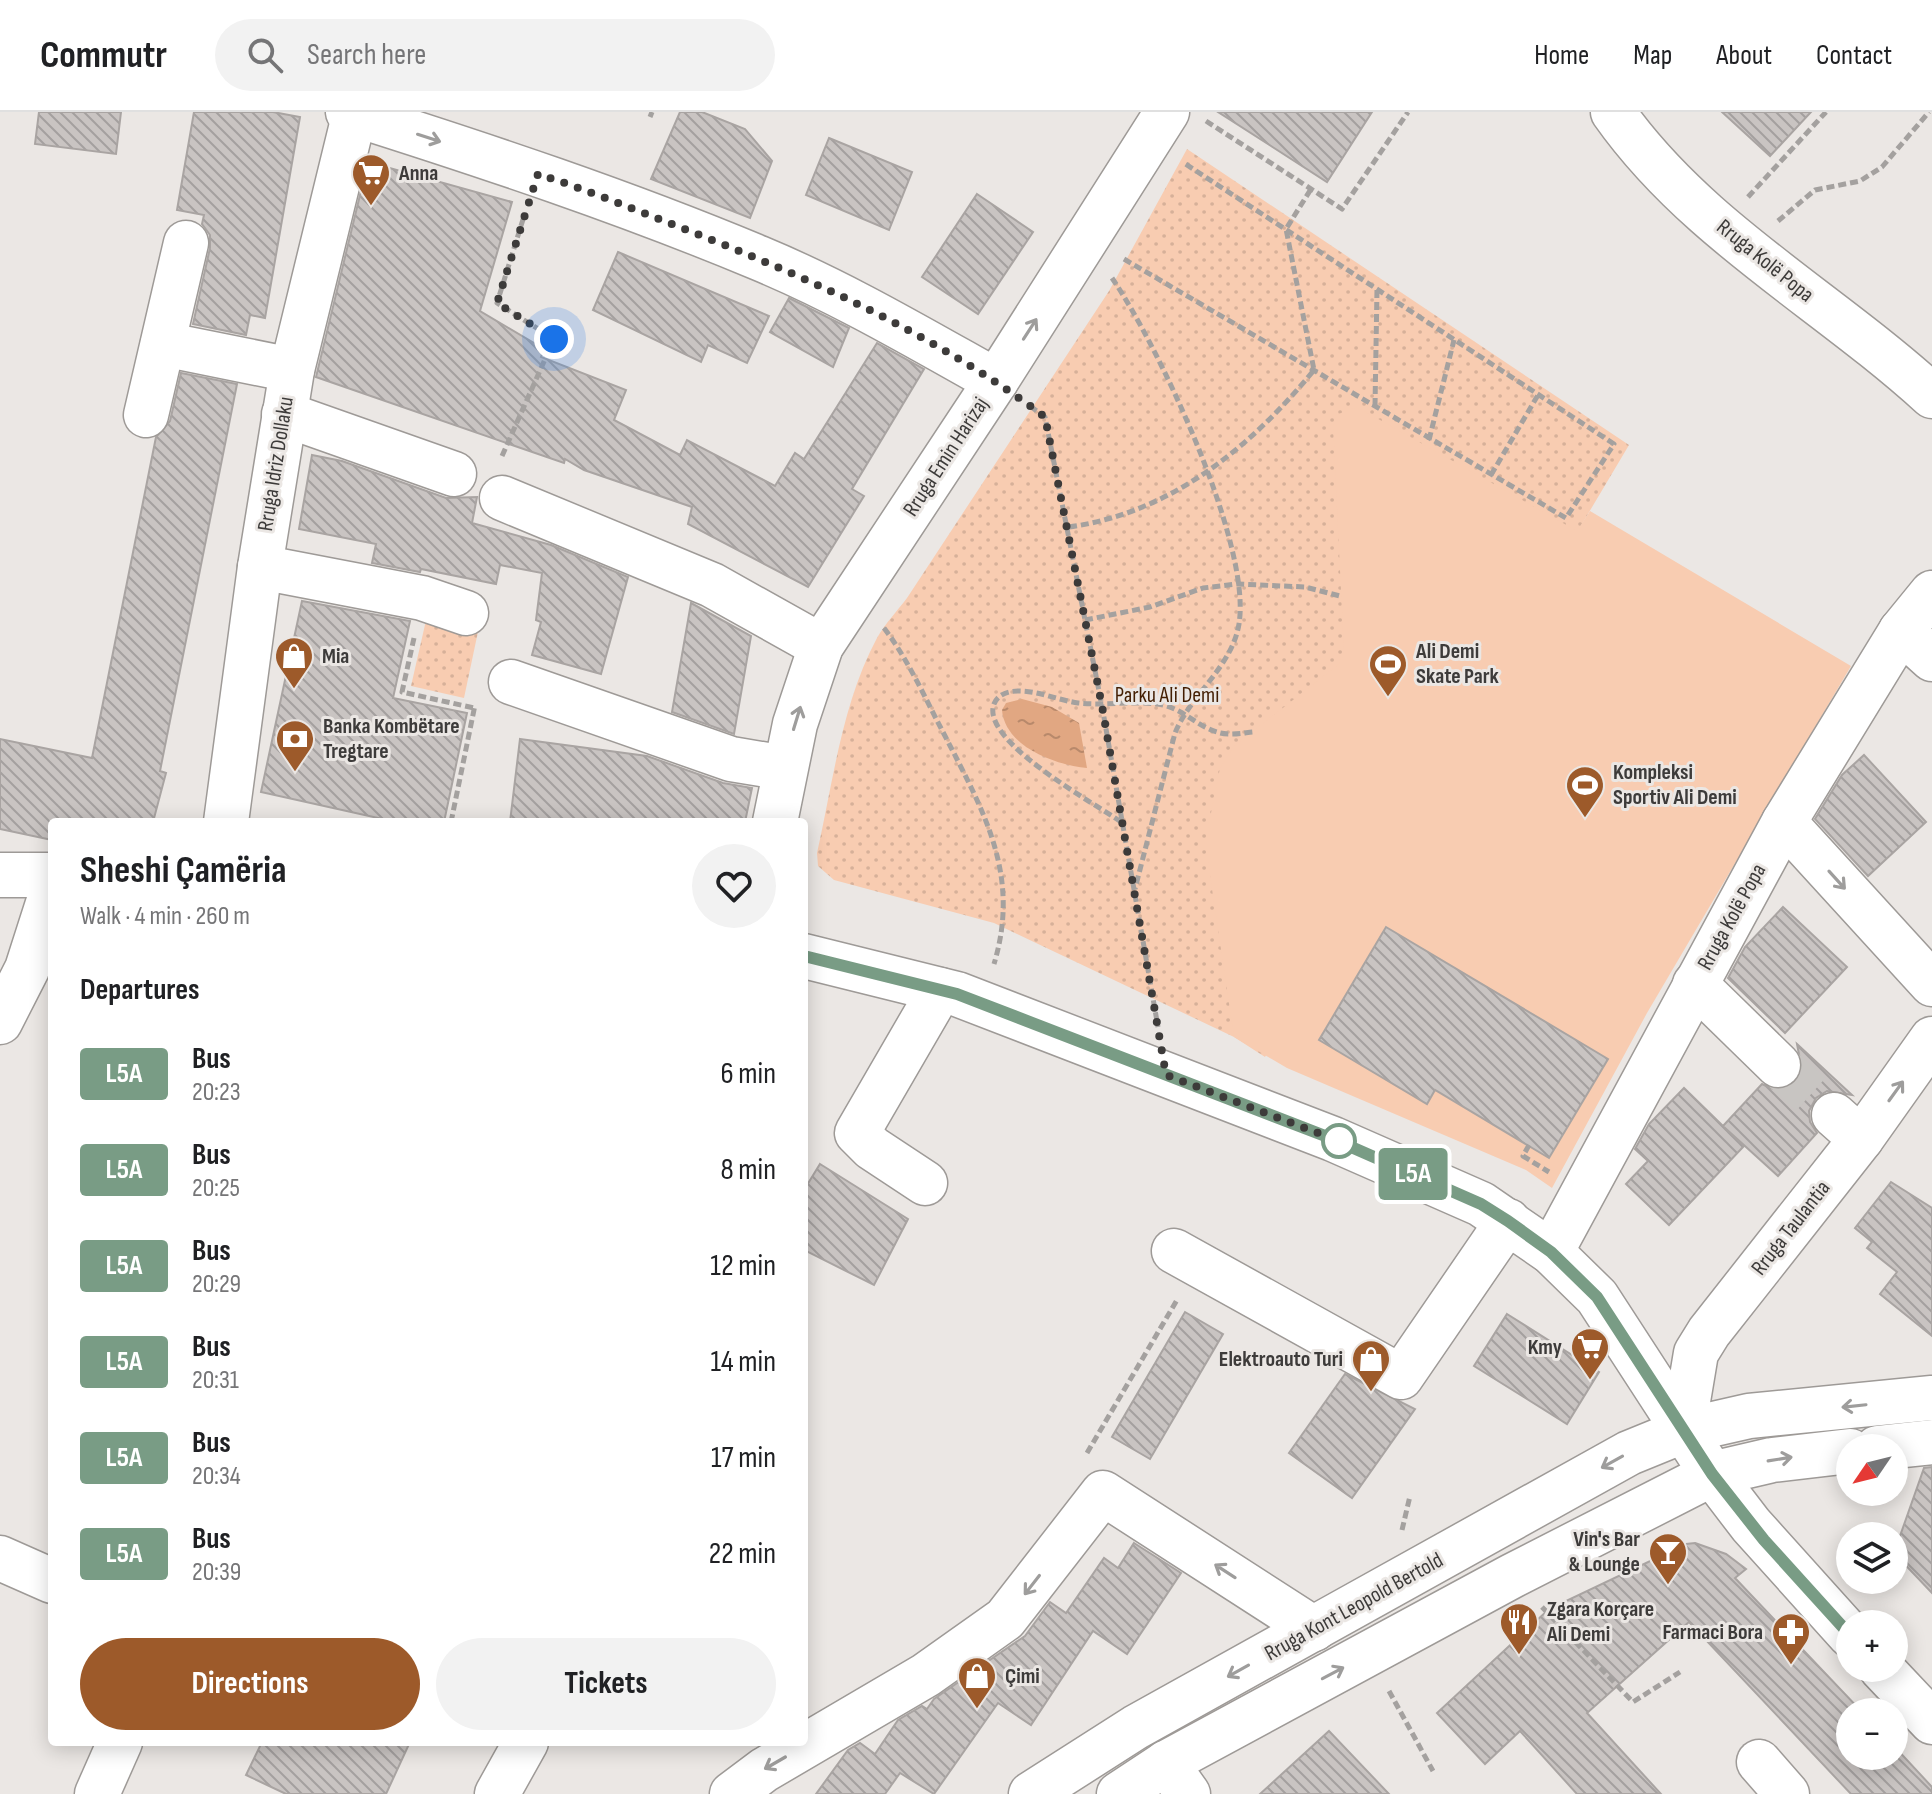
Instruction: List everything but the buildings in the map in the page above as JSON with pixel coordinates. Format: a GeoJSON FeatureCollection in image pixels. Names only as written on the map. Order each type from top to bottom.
{"type":"FeatureCollection","features":[{"type":"Feature","properties":{"kind":"street","name":"Rruga Kolë Popa"},"geometry":{"type":"LineString","coordinates":[[1613,112],[1644,153],[1686,195],[1932,396]]}},
{"type":"Feature","properties":{"kind":"street"},"geometry":{"type":"LineString","coordinates":[[353,113],[538,174],[761,259],[876,314],[996,381]]}},
{"type":"Feature","properties":{"kind":"street","name":"Rruga Idriz Dollaku"},"geometry":{"type":"LineString","coordinates":[[227,818],[284,414],[353,113]]}},
{"type":"Feature","properties":{"kind":"street","name":"Rruga Emin Harizaj"},"geometry":{"type":"LineString","coordinates":[[776,818],[785,768],[821,646],[1087,241],[1158,126]]}},
{"type":"Feature","properties":{"kind":"street"},"geometry":{"type":"LineString","coordinates":[[146,415],[186,243]]}},
{"type":"Feature","properties":{"kind":"street"},"geometry":{"type":"LineString","coordinates":[[163,344],[292,370]]}},
{"type":"Feature","properties":{"kind":"street"},"geometry":{"type":"LineString","coordinates":[[284,414],[471,464]]}},
{"type":"Feature","properties":{"kind":"street"},"geometry":{"type":"LineString","coordinates":[[502,498],[712,585],[821,646]]}},
{"type":"Feature","properties":{"kind":"street"},"geometry":{"type":"LineString","coordinates":[[260,567],[422,598],[466,613]]}},
{"type":"Feature","properties":{"kind":"street","name":"Rruga Kolë Popa"},"geometry":{"type":"LineString","coordinates":[[1551,1252],[1784,822],[1916,645],[1932,593]]}},
{"type":"Feature","properties":{"kind":"street"},"geometry":{"type":"LineString","coordinates":[[511,682],[731,759],[785,768]]}},
{"type":"Feature","properties":{"kind":"street"},"geometry":{"type":"LineString","coordinates":[[1784,822],[1932,984]]}},
{"type":"Feature","properties":{"kind":"street"},"geometry":{"type":"LineString","coordinates":[[0,875],[48,875]]}},
{"type":"Feature","properties":{"kind":"street"},"geometry":{"type":"LineString","coordinates":[[0,1022],[27,969],[48,903]]}},
{"type":"Feature","properties":{"kind":"street"},"geometry":{"type":"LineString","coordinates":[[808,957],[940,990],[982,1004],[1347,1145],[1481,1204],[1508,1221],[1551,1252],[1580,1279],[1613,1318],[1712,1474],[1758,1533],[1836,1619]]}},
{"type":"Feature","properties":{"kind":"street"},"geometry":{"type":"LineString","coordinates":[[1695,984],[1778,1065]]}},
{"type":"Feature","properties":{"kind":"street"},"geometry":{"type":"LineString","coordinates":[[925,1183],[872,1148],[857,1133],[940,990]]}},
{"type":"Feature","properties":{"kind":"street","name":"Rruga Taulantia"},"geometry":{"type":"LineString","coordinates":[[1683,1431],[1696,1353],[1848,1127],[1932,1039]]}},
{"type":"Feature","properties":{"kind":"street"},"geometry":{"type":"LineString","coordinates":[[1186,1258],[1401,1377],[1508,1221]]}},
{"type":"Feature","properties":{"kind":"street","name":"Rruga Kont Leopold Bertold"},"geometry":{"type":"LineString","coordinates":[[1031,1794],[1136,1727],[1629,1453],[1683,1431],[1749,1416],[1932,1398]]}},
{"type":"Feature","properties":{"kind":"street"},"geometry":{"type":"LineString","coordinates":[[1908,1445],[1932,1442]]}},
{"type":"Feature","properties":{"kind":"street"},"geometry":{"type":"LineString","coordinates":[[1119,1794],[1177,1779],[1512,1576],[1712,1474],[1772,1460],[1836,1453]]}},
{"type":"Feature","properties":{"kind":"street"},"geometry":{"type":"LineString","coordinates":[[808,1744],[926,1675],[1005,1619],[1103,1493],[1314,1629]]}},
{"type":"Feature","properties":{"kind":"street"},"geometry":{"type":"LineString","coordinates":[[0,1558],[48,1579]]}},
{"type":"Feature","properties":{"kind":"street"},"geometry":{"type":"LineString","coordinates":[[1894,1682],[1932,1722]]}},
{"type":"Feature","properties":{"kind":"street"},"geometry":{"type":"LineString","coordinates":[[97,1794],[118,1746]]}},
{"type":"Feature","properties":{"kind":"street"},"geometry":{"type":"LineString","coordinates":[[497,1794],[524,1746]]}},
{"type":"Feature","properties":{"kind":"street"},"geometry":{"type":"LineString","coordinates":[[732,1794],[764,1770],[805,1746]]}},
{"type":"Feature","properties":{"kind":"street"},"geometry":{"type":"LineString","coordinates":[[1759,1762],[1787,1794]]}},
{"type":"Feature","properties":{"kind":"path"},"geometry":{"type":"LineString","coordinates":[[1192,112],[1342,209],[1408,112]]}},
{"type":"Feature","properties":{"kind":"path"},"geometry":{"type":"LineString","coordinates":[[1772,171],[1826,112]]}},
{"type":"Feature","properties":{"kind":"path"},"geometry":{"type":"LineString","coordinates":[[1794,204],[1815,190],[1860,181],[1882,167],[1929,112]]}},
{"type":"Feature","properties":{"kind":"path"},"geometry":{"type":"LineString","coordinates":[[1087,241],[1154,274],[1429,440],[1566,518],[1614,444],[1286,229],[1158,126]]}},
{"type":"Feature","properties":{"kind":"path"},"geometry":{"type":"LineString","coordinates":[[471,464],[502,456],[554,339],[497,303],[538,174]]}},
{"type":"Feature","properties":{"kind":"path"},"geometry":{"type":"LineString","coordinates":[[1311,189],[1286,229],[1314,370]]}},
{"type":"Feature","properties":{"kind":"path"},"geometry":{"type":"LineString","coordinates":[[1087,241],[1127,299],[1159,360],[1207,473],[1237,584],[1239,622],[1232,647],[1184,712],[1134,892]]}},
{"type":"Feature","properties":{"kind":"path"},"geometry":{"type":"LineString","coordinates":[[1375,407],[1377,289]]}},
{"type":"Feature","properties":{"kind":"path"},"geometry":{"type":"LineString","coordinates":[[1429,440],[1454,340]]}},
{"type":"Feature","properties":{"kind":"path"},"geometry":{"type":"LineString","coordinates":[[1069,527],[1099,523],[1131,511],[1207,473],[1240,451],[1276,416],[1314,370]]}},
{"type":"Feature","properties":{"kind":"path"},"geometry":{"type":"LineString","coordinates":[[996,381],[1045,417],[1102,706],[1166,1075]]}},
{"type":"Feature","properties":{"kind":"path"},"geometry":{"type":"LineString","coordinates":[[1491,475],[1538,395]]}},
{"type":"Feature","properties":{"kind":"path"},"geometry":{"type":"LineString","coordinates":[[1085,620],[1150,607],[1203,588],[1237,584],[1305,587],[1340,596]]}},
{"type":"Feature","properties":{"kind":"path"},"geometry":{"type":"LineString","coordinates":[[857,592],[901,650],[984,812],[996,845],[1004,882],[1004,932],[982,1004]]}},
{"type":"Feature","properties":{"kind":"path"},"geometry":{"type":"LineString","coordinates":[[417,625],[402,692],[474,708],[452,818]]}},
{"type":"Feature","properties":{"kind":"path"},"geometry":{"type":"LineString","coordinates":[[1122,823],[1025,758],[1005,740],[993,724],[991,712],[996,699],[1017,691],[1102,706],[1161,705],[1184,712],[1219,734],[1253,732]]}},
{"type":"Feature","properties":{"kind":"path"},"geometry":{"type":"LineString","coordinates":[[1529,1145],[1523,1156],[1558,1177]]}},
{"type":"Feature","properties":{"kind":"path"},"geometry":{"type":"LineString","coordinates":[[1103,1493],[1073,1475],[1186,1258]]}},
{"type":"Feature","properties":{"kind":"path"},"geometry":{"type":"LineString","coordinates":[[1400,1540],[1410,1496]]}},
{"type":"Feature","properties":{"kind":"path"},"geometry":{"type":"LineString","coordinates":[[1512,1576],[1633,1702],[1680,1672]]}},
{"type":"Feature","properties":{"kind":"path"},"geometry":{"type":"LineString","coordinates":[[1385,1683],[1433,1771]]}},
{"type":"Feature","properties":{"kind":"green space","name":"Parku Ali Demi"},"geometry":{"type":"Polygon","coordinates":[[[1187,149],[1629,445],[1265,1057],[1234,1037],[994,923],[834,880],[818,866],[817,853],[847,716],[877,638],[907,598],[1109,291],[1187,149]]]}},
{"type":"Feature","properties":{"kind":"green space","name":"Kompleksi Sportiv Ali Demi"},"geometry":{"type":"Polygon","coordinates":[[[1357,407],[1577,531],[1590,511],[1851,666],[1647,1013],[1552,1188],[1526,1170],[1287,1068],[1234,1037],[1208,862],[1208,828],[1220,768],[1234,746],[1339,664],[1344,653],[1333,425],[1336,415],[1357,407]]]}},
{"type":"Feature","properties":{"kind":"green space"},"geometry":{"type":"Polygon","coordinates":[[[427,616],[479,627],[464,698],[411,686],[427,616]]]}},
{"type":"Feature","properties":{"kind":"water"},"geometry":{"type":"Polygon","coordinates":[[[1022,699],[1052,707],[1079,723],[1087,768],[1047,758],[1022,744],[1012,734],[1002,710],[1006,703],[1022,699]]]}},
{"type":"Feature","properties":{"kind":"tunnel"},"geometry":{"type":"LineString","coordinates":[[1778,1065],[1834,1115]]}},
{"type":"Feature","properties":{"kind":"bus line","name":"L5A"},"geometry":{"type":"LineString","coordinates":[[808,957],[957,994],[1333,1139],[1481,1204],[1508,1221],[1551,1252],[1597,1297],[1650,1373],[1712,1474],[1751,1525],[1836,1620]]}},
{"type":"Feature","properties":{"kind":"place","name":"Anna"},"geometry":{"type":"Point","coordinates":[371,207]}},
{"type":"Feature","properties":{"kind":"place","name":"Mia"},"geometry":{"type":"Point","coordinates":[294,690]}},
{"type":"Feature","properties":{"kind":"place","name":"Ali Demi Skate Park"},"geometry":{"type":"Point","coordinates":[1388,698]}},
{"type":"Feature","properties":{"kind":"place","name":"Banka Kombëtare Tregtare"},"geometry":{"type":"Point","coordinates":[295,773]}},
{"type":"Feature","properties":{"kind":"place","name":"Kompleksi Sportiv Ali Demi"},"geometry":{"type":"Point","coordinates":[1585,819]}},
{"type":"Feature","properties":{"kind":"place","name":"Kmy"},"geometry":{"type":"Point","coordinates":[1590,1381]}},
{"type":"Feature","properties":{"kind":"place","name":"Elektroauto Turi"},"geometry":{"type":"Point","coordinates":[1371,1393]}},
{"type":"Feature","properties":{"kind":"place","name":"Vin's Bar & Lounge"},"geometry":{"type":"Point","coordinates":[1668,1586]}},
{"type":"Feature","properties":{"kind":"place","name":"Zgara Korçare Ali Demi"},"geometry":{"type":"Point","coordinates":[1519,1656]}},
{"type":"Feature","properties":{"kind":"place","name":"Farmaci Bora"},"geometry":{"type":"Point","coordinates":[1791,1666]}},
{"type":"Feature","properties":{"kind":"place","name":"Çimi"},"geometry":{"type":"Point","coordinates":[977,1710]}},
{"type":"Feature","properties":{"kind":"route"},"geometry":{"type":"LineString","coordinates":[[554,339],[497,303],[538,174],[761,259],[847,300],[996,381],[1045,417],[1102,706],[1166,1075],[1339,1141]]}}]}
